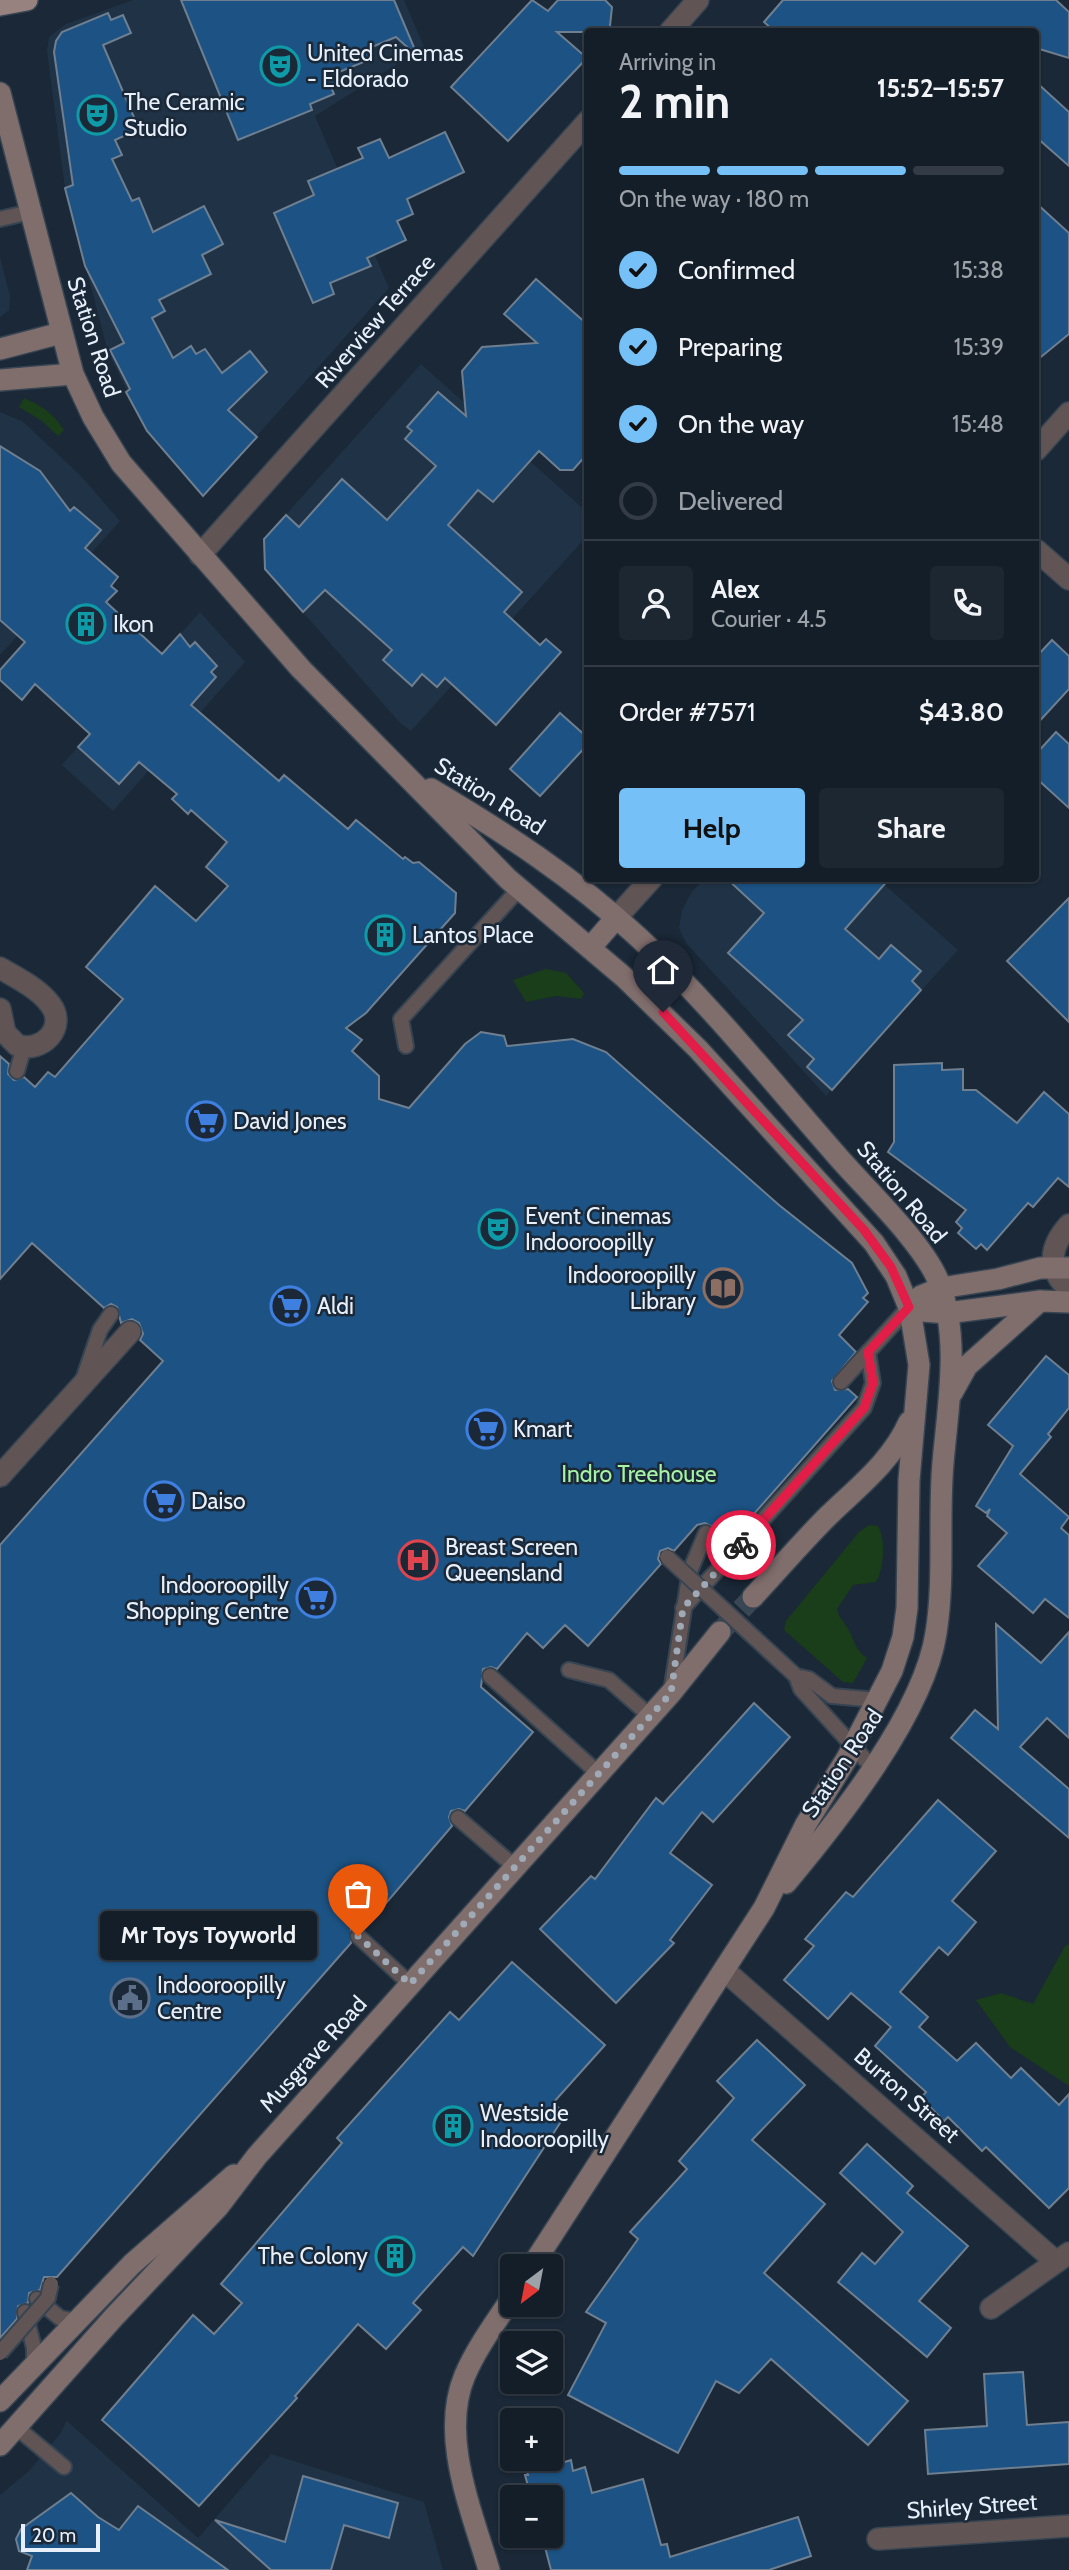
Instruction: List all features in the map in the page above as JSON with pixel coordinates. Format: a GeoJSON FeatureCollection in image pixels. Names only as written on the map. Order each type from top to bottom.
{"type":"FeatureCollection","features":[{"type":"Feature","properties":{"kind":"main road"},"geometry":{"type":"LineString","coordinates":[[0,5],[27,0]]}},
{"type":"Feature","properties":{"kind":"street"},"geometry":{"type":"LineString","coordinates":[[674,28],[698,0]]}},
{"type":"Feature","properties":{"kind":"street","name":"Station Road"},"geometry":{"type":"LineString","coordinates":[[0,93],[73,374],[93,417],[115,454],[200,555],[368,740],[408,775],[519,890],[663,1012],[864,1230],[891,1267],[909,1309],[919,1366],[909,1480],[905,1624],[896,1661],[854,1746],[806,1824],[764,1908],[540,2254]]}},
{"type":"Feature","properties":{"kind":"street","name":"Riverview Terrace"},"geometry":{"type":"LineString","coordinates":[[200,555],[584,125]]}},
{"type":"Feature","properties":{"kind":"street"},"geometry":{"type":"LineString","coordinates":[[0,349],[61,333]]}},
{"type":"Feature","properties":{"kind":"street"},"geometry":{"type":"LineString","coordinates":[[0,380],[73,374]]}},
{"type":"Feature","properties":{"kind":"street"},"geometry":{"type":"LineString","coordinates":[[1039,447],[1069,413]]}},
{"type":"Feature","properties":{"kind":"street"},"geometry":{"type":"LineString","coordinates":[[1039,553],[1069,579]]}},
{"type":"Feature","properties":{"kind":"street","name":"Station Road"},"geometry":{"type":"LineString","coordinates":[[408,775],[545,862],[616,918],[699,1000],[860,1182],[923,1255],[941,1288],[947,1314],[951,1370],[940,1509],[939,1605],[933,1650],[914,1700],[872,1767],[831,1829],[764,1908]]}},
{"type":"Feature","properties":{"kind":"street"},"geometry":{"type":"LineString","coordinates":[[519,890],[545,862]]}},
{"type":"Feature","properties":{"kind":"street"},"geometry":{"type":"LineString","coordinates":[[590,948],[648,882]]}},
{"type":"Feature","properties":{"kind":"street"},"geometry":{"type":"LineString","coordinates":[[0,968],[42,995],[54,1010],[55,1024],[50,1036],[40,1045],[24,1047],[7,1036],[0,1009]]}},
{"type":"Feature","properties":{"kind":"street"},"geometry":{"type":"LineString","coordinates":[[1065,1281],[1058,1240],[1069,1225]]}},
{"type":"Feature","properties":{"kind":"street"},"geometry":{"type":"LineString","coordinates":[[909,1309],[921,1296],[941,1288],[1065,1281]]}},
{"type":"Feature","properties":{"kind":"street"},"geometry":{"type":"LineString","coordinates":[[948,1402],[967,1366],[1065,1281]]}},
{"type":"Feature","properties":{"kind":"street"},"geometry":{"type":"LineString","coordinates":[[909,1309],[947,1314],[1041,1301]]}},
{"type":"Feature","properties":{"kind":"street"},"geometry":{"type":"LineString","coordinates":[[0,1476],[130,1332]]}},
{"type":"Feature","properties":{"kind":"street"},"geometry":{"type":"LineString","coordinates":[[753,1597],[828,1516],[863,1485],[901,1438],[914,1407]]}},
{"type":"Feature","properties":{"kind":"street"},"geometry":{"type":"LineString","coordinates":[[863,1485],[885,1477],[909,1480],[928,1490],[940,1509]]}},
{"type":"Feature","properties":{"kind":"street","name":"Musgrave Road"},"geometry":{"type":"LineString","coordinates":[[0,2445],[218,2207],[257,2156],[671,1693],[720,1632]]}},
{"type":"Feature","properties":{"kind":"street","name":"Burton Street"},"geometry":{"type":"LineString","coordinates":[[724,1970],[1062,2257]]}},
{"type":"Feature","properties":{"kind":"street"},"geometry":{"type":"LineString","coordinates":[[0,2401],[76,2321],[207,2196],[257,2156]]}},
{"type":"Feature","properties":{"kind":"street"},"geometry":{"type":"LineString","coordinates":[[991,2308],[1062,2257]]}},
{"type":"Feature","properties":{"kind":"street"},"geometry":{"type":"LineString","coordinates":[[489,2570],[462,2473],[456,2433],[458,2399],[465,2376],[500,2317]]}},
{"type":"Feature","properties":{"kind":"street","name":"Shirley Street"},"geometry":{"type":"LineString","coordinates":[[878,2539],[1069,2526]]}},
{"type":"Feature","properties":{"kind":"lane"},"geometry":{"type":"LineString","coordinates":[[0,219],[30,212]]}},
{"type":"Feature","properties":{"kind":"lane"},"geometry":{"type":"LineString","coordinates":[[406,1046],[401,1019],[519,890]]}},
{"type":"Feature","properties":{"kind":"lane"},"geometry":{"type":"LineString","coordinates":[[17,1071],[24,1047]]}},
{"type":"Feature","properties":{"kind":"lane"},"geometry":{"type":"LineString","coordinates":[[841,1382],[909,1309]]}},
{"type":"Feature","properties":{"kind":"lane"},"geometry":{"type":"LineString","coordinates":[[80,1389],[100,1330],[111,1314]]}},
{"type":"Feature","properties":{"kind":"lane"},"geometry":{"type":"LineString","coordinates":[[683,1608],[864,1408],[873,1383],[868,1352]]}},
{"type":"Feature","properties":{"kind":"lane"},"geometry":{"type":"LineString","coordinates":[[671,1693],[690,1571],[706,1533]]}},
{"type":"Feature","properties":{"kind":"lane"},"geometry":{"type":"LineString","coordinates":[[667,1557],[796,1676],[809,1679],[816,1694],[872,1767]]}},
{"type":"Feature","properties":{"kind":"lane"},"geometry":{"type":"LineString","coordinates":[[569,1670],[609,1680],[650,1716]]}},
{"type":"Feature","properties":{"kind":"lane"},"geometry":{"type":"LineString","coordinates":[[490,1676],[598,1773]]}},
{"type":"Feature","properties":{"kind":"lane"},"geometry":{"type":"LineString","coordinates":[[816,1694],[878,1700]]}},
{"type":"Feature","properties":{"kind":"lane"},"geometry":{"type":"LineString","coordinates":[[458,1818],[515,1867]]}},
{"type":"Feature","properties":{"kind":"lane"},"geometry":{"type":"LineString","coordinates":[[358,1936],[410,1984]]}},
{"type":"Feature","properties":{"kind":"lane"},"geometry":{"type":"LineString","coordinates":[[0,2353],[48,2298],[51,2284]]}},
{"type":"Feature","properties":{"kind":"lane"},"geometry":{"type":"LineString","coordinates":[[37,2299],[60,2318],[76,2321]]}},
{"type":"Feature","properties":{"kind":"lane"},"geometry":{"type":"LineString","coordinates":[[25,2312],[34,2348],[34,2367]]}},
{"type":"Feature","properties":{"kind":"lane"},"geometry":{"type":"LineString","coordinates":[[16,2427],[64,2467]]}},
{"type":"Feature","properties":{"kind":"shaded area"},"geometry":{"type":"Polygon","coordinates":[[[133,0],[404,0],[424,47],[315,116],[389,288],[203,496],[147,431],[108,352],[65,188],[47,51],[49,37],[66,24],[133,0]]]}},
{"type":"Feature","properties":{"kind":"shaded area"},"geometry":{"type":"Polygon","coordinates":[[[0,257],[10,296],[9,310],[0,317],[0,257]]]}},
{"type":"Feature","properties":{"kind":"shaded area"},"geometry":{"type":"Polygon","coordinates":[[[421,364],[584,509],[584,539],[411,731],[400,723],[265,569],[264,539],[421,364]]]}},
{"type":"Feature","properties":{"kind":"shaded area"},"geometry":{"type":"Polygon","coordinates":[[[0,412],[22,421],[81,476],[120,521],[0,655],[0,412]]]}},
{"type":"Feature","properties":{"kind":"shaded area"},"geometry":{"type":"Polygon","coordinates":[[[200,612],[245,662],[113,811],[62,765],[200,612]]]}},
{"type":"Feature","properties":{"kind":"shaded area"},"geometry":{"type":"Polygon","coordinates":[[[701,882],[881,882],[958,950],[826,1096],[686,943],[679,928],[682,911],[691,893],[701,882]]]}},
{"type":"Feature","properties":{"kind":"shaded area"},"geometry":{"type":"Polygon","coordinates":[[[67,2421],[198,2538],[271,2454],[424,2502],[443,2570],[0,2570],[0,2495],[29,2471],[60,2434],[67,2421]]]}},
{"type":"Feature","properties":{"kind":"green space"},"geometry":{"type":"Polygon","coordinates":[[[24,398],[47,411],[64,430],[58,436],[42,421],[19,407],[24,398]]]}},
{"type":"Feature","properties":{"kind":"green space"},"geometry":{"type":"Polygon","coordinates":[[[546,969],[566,973],[584,993],[581,999],[556,996],[526,1002],[513,980],[546,969]]]}},
{"type":"Feature","properties":{"kind":"green space"},"geometry":{"type":"Polygon","coordinates":[[[869,1525],[878,1526],[881,1532],[883,1554],[879,1576],[876,1582],[853,1585],[837,1609],[857,1648],[867,1658],[853,1683],[843,1682],[784,1630],[786,1621],[859,1532],[869,1525]]]}},
{"type":"Feature","properties":{"kind":"green space"},"geometry":{"type":"Polygon","coordinates":[[[1069,1944],[1069,2086],[1010,2047],[976,2000],[1001,1993],[1033,2004],[1065,1946],[1069,1944]]]}},
{"type":"Feature","properties":{"kind":"building","name":"United Cinemas - Eldorado"},"geometry":{"type":"Polygon","coordinates":[[[181,0],[394,0],[418,57],[396,37],[367,49],[371,59],[334,74],[337,83],[330,85],[334,94],[310,104],[312,110],[238,140],[181,0]]]}},
{"type":"Feature","properties":{"kind":"building"},"geometry":{"type":"Polygon","coordinates":[[[532,0],[548,11],[558,0],[605,0],[612,7],[608,28],[584,28],[584,32],[557,32],[584,55],[584,61],[508,141],[451,87],[532,0]]]}},
{"type":"Feature","properties":{"kind":"building"},"geometry":{"type":"Polygon","coordinates":[[[783,0],[1056,0],[1069,12],[1069,58],[1039,49],[1039,28],[771,28],[764,22],[783,0]]]}},
{"type":"Feature","properties":{"kind":"building"},"geometry":{"type":"Polygon","coordinates":[[[108,13],[111,20],[123,15],[131,33],[103,45],[139,129],[115,140],[122,155],[112,159],[132,201],[139,198],[153,232],[204,206],[223,244],[202,255],[211,274],[159,300],[165,311],[152,318],[173,358],[191,346],[196,354],[205,349],[222,373],[250,351],[267,372],[228,410],[257,437],[203,496],[147,431],[126,392],[130,389],[110,350],[124,343],[85,266],[65,188],[73,185],[54,52],[56,41],[62,32],[108,13]]]}},
{"type":"Feature","properties":{"kind":"building"},"geometry":{"type":"Polygon","coordinates":[[[1039,85],[1069,112],[1069,166],[1039,140],[1039,85]]]}},
{"type":"Feature","properties":{"kind":"building"},"geometry":{"type":"Polygon","coordinates":[[[445,132],[464,172],[407,199],[413,214],[397,221],[406,240],[367,258],[371,266],[330,283],[334,294],[313,303],[274,213],[314,195],[308,181],[363,158],[358,148],[380,139],[389,158],[445,132]]]}},
{"type":"Feature","properties":{"kind":"building"},"geometry":{"type":"Polygon","coordinates":[[[1039,206],[1069,233],[1069,334],[1039,359],[1039,206]]]}},
{"type":"Feature","properties":{"kind":"building"},"geometry":{"type":"Polygon","coordinates":[[[536,279],[584,321],[584,458],[573,470],[560,470],[539,451],[493,502],[478,490],[448,525],[522,592],[504,612],[540,645],[546,639],[561,652],[496,725],[445,678],[437,687],[422,674],[412,686],[383,660],[392,650],[325,590],[303,612],[265,569],[264,539],[286,515],[299,527],[342,479],[387,520],[436,466],[405,439],[412,431],[407,427],[438,392],[466,416],[462,371],[482,347],[537,343],[504,314],[536,279]]]}},
{"type":"Feature","properties":{"kind":"building","name":"Indooroopilly Shopping Centre"},"geometry":{"type":"Polygon","coordinates":[[[0,446],[40,471],[70,511],[74,507],[101,530],[85,548],[118,577],[111,586],[117,591],[106,602],[162,654],[180,634],[190,647],[195,642],[217,666],[211,672],[216,677],[191,705],[279,781],[284,775],[348,829],[356,820],[403,859],[405,857],[413,863],[419,862],[456,893],[455,913],[366,1013],[346,1028],[362,1040],[352,1051],[379,1076],[379,1099],[409,1108],[465,1044],[481,1032],[504,1036],[507,1046],[573,1039],[606,1052],[779,1205],[852,1263],[868,1293],[863,1298],[868,1302],[839,1335],[856,1352],[832,1381],[835,1390],[848,1389],[857,1397],[723,1549],[713,1540],[713,1527],[705,1523],[697,1525],[674,1551],[668,1548],[660,1551],[658,1559],[661,1564],[588,1646],[565,1625],[543,1648],[527,1633],[497,1669],[483,1669],[481,1687],[533,1732],[465,1811],[451,1811],[449,1817],[452,1826],[364,1929],[356,1927],[351,1930],[351,1943],[57,2277],[44,2277],[40,2290],[29,2293],[28,2303],[18,2306],[17,2319],[0,2338],[0,1545],[163,1361],[140,1340],[143,1334],[139,1323],[132,1319],[121,1323],[117,1307],[111,1304],[104,1308],[32,1243],[0,1279],[0,1056],[9,1064],[8,1074],[14,1080],[24,1077],[35,1087],[48,1072],[55,1077],[123,999],[86,967],[155,886],[196,921],[228,886],[206,867],[227,842],[191,810],[188,814],[172,799],[177,794],[139,762],[119,784],[78,747],[90,734],[35,684],[22,700],[0,680],[0,670],[25,642],[0,620],[0,446]]]}},
{"type":"Feature","properties":{"kind":"building"},"geometry":{"type":"Polygon","coordinates":[[[1052,640],[1069,656],[1069,689],[1039,722],[1039,654],[1052,640]]]}},
{"type":"Feature","properties":{"kind":"building"},"geometry":{"type":"Polygon","coordinates":[[[560,713],[584,734],[584,748],[540,796],[510,769],[560,713]]]}},
{"type":"Feature","properties":{"kind":"building"},"geometry":{"type":"Polygon","coordinates":[[[1056,732],[1069,744],[1069,808],[1039,781],[1039,751],[1056,732]]]}},
{"type":"Feature","properties":{"kind":"building"},"geometry":{"type":"Polygon","coordinates":[[[730,882],[886,882],[845,929],[879,959],[891,945],[921,971],[912,981],[921,990],[832,1090],[807,1067],[814,1059],[788,1035],[803,1020],[728,953],[764,913],[730,882]]]}},
{"type":"Feature","properties":{"kind":"building"},"geometry":{"type":"Polygon","coordinates":[[[1069,898],[1069,1022],[1007,961],[1069,898]]]}},
{"type":"Feature","properties":{"kind":"building"},"geometry":{"type":"Polygon","coordinates":[[[942,1063],[942,1070],[963,1069],[963,1090],[976,1090],[1017,1123],[1044,1092],[1069,1114],[1069,1187],[1058,1178],[1033,1207],[1028,1203],[987,1250],[981,1244],[976,1249],[958,1233],[962,1228],[956,1222],[966,1210],[888,1152],[894,1142],[894,1065],[942,1063]]]}},
{"type":"Feature","properties":{"kind":"building"},"geometry":{"type":"Polygon","coordinates":[[[1046,1356],[1069,1375],[1069,1408],[1048,1434],[1051,1437],[1020,1474],[1069,1517],[1061,1528],[1069,1535],[1069,1618],[1045,1599],[1033,1613],[978,1566],[1007,1533],[987,1516],[990,1509],[986,1513],[976,1506],[1013,1446],[988,1425],[1046,1356]]]}},
{"type":"Feature","properties":{"kind":"building"},"geometry":{"type":"Polygon","coordinates":[[[996,1624],[1041,1663],[1069,1632],[1069,1738],[1047,1718],[1020,1747],[1069,1789],[1069,1838],[951,1738],[975,1710],[998,1729],[996,1624]]]}},
{"type":"Feature","properties":{"kind":"building"},"geometry":{"type":"Polygon","coordinates":[[[754,1703],[790,1737],[713,1822],[702,1812],[670,1853],[712,1885],[670,1940],[674,1943],[616,2003],[540,1929],[591,1876],[595,1879],[656,1798],[663,1804],[754,1703]]]}},
{"type":"Feature","properties":{"kind":"building"},"geometry":{"type":"Polygon","coordinates":[[[938,1800],[996,1851],[952,1901],[976,1922],[948,1955],[939,1947],[900,1992],[928,2017],[919,2027],[957,2061],[976,2043],[1011,2078],[1021,2068],[1059,2105],[1069,2094],[1069,2188],[1049,2208],[986,2147],[982,2151],[948,2117],[944,2121],[921,2098],[926,2092],[875,2046],[891,2027],[851,1993],[828,2019],[784,1980],[814,1946],[805,1939],[846,1892],[853,1897],[938,1800]]]}},
{"type":"Feature","properties":{"kind":"building"},"geometry":{"type":"Polygon","coordinates":[[[512,1962],[605,2045],[553,2103],[566,2114],[473,2256],[463,2247],[413,2303],[421,2310],[386,2349],[358,2324],[295,2396],[297,2398],[199,2506],[102,2420],[193,2315],[214,2334],[242,2303],[221,2284],[342,2143],[337,2138],[450,2012],[459,2020],[512,1962]]]}},
{"type":"Feature","properties":{"kind":"building"},"geometry":{"type":"Polygon","coordinates":[[[757,2040],[805,2085],[752,2140],[825,2204],[764,2273],[908,2401],[868,2445],[771,2359],[739,2393],[716,2381],[678,2453],[568,2395],[606,2323],[586,2312],[638,2239],[630,2232],[687,2169],[679,2161],[734,2098],[717,2081],[757,2040]]]}},
{"type":"Feature","properties":{"kind":"building"},"geometry":{"type":"Polygon","coordinates":[[[867,2144],[913,2186],[907,2193],[968,2246],[919,2301],[951,2328],[927,2357],[838,2282],[862,2253],[875,2264],[903,2232],[840,2173],[867,2144]]]}},
{"type":"Feature","properties":{"kind":"building"},"geometry":{"type":"Polygon","coordinates":[[[1023,2372],[1027,2425],[1069,2422],[1069,2464],[928,2474],[925,2430],[987,2426],[984,2374],[1023,2372]]]}},
{"type":"Feature","properties":{"kind":"building"},"geometry":{"type":"Polygon","coordinates":[[[571,2460],[573,2471],[585,2467],[592,2493],[643,2479],[661,2545],[667,2544],[670,2557],[798,2517],[811,2556],[769,2570],[551,2570],[545,2548],[563,2548],[563,2485],[528,2485],[525,2475],[528,2475],[527,2471],[563,2471],[563,2462],[571,2460]]]}},
{"type":"Feature","properties":{"kind":"building"},"geometry":{"type":"Polygon","coordinates":[[[303,2476],[398,2503],[389,2538],[344,2525],[331,2570],[271,2570],[215,2520],[285,2542],[303,2476]]]}},
{"type":"Feature","properties":{"kind":"building"},"geometry":{"type":"Polygon","coordinates":[[[71,2493],[98,2517],[119,2530],[138,2506],[228,2570],[27,2570],[32,2556],[19,2551],[16,2539],[21,2529],[71,2493]]]}},
{"type":"Feature","properties":{"kind":"tunnel"},"geometry":{"type":"LineString","coordinates":[[720,1632],[753,1597]]}},
{"type":"Feature","properties":{"kind":"way so far"},"geometry":{"type":"LineString","coordinates":[[358,1936],[410,1984],[671,1693],[683,1608],[741,1545]]}},
{"type":"Feature","properties":{"kind":"place","name":"United Cinemas - Eldorado"},"geometry":{"type":"Point","coordinates":[280,66]}},
{"type":"Feature","properties":{"kind":"place","name":"The Ceramic Studio"},"geometry":{"type":"Point","coordinates":[97,115]}},
{"type":"Feature","properties":{"kind":"place","name":"Ikon"},"geometry":{"type":"Point","coordinates":[86,624]}},
{"type":"Feature","properties":{"kind":"place","name":"Lantos Place"},"geometry":{"type":"Point","coordinates":[385,935]}},
{"type":"Feature","properties":{"kind":"place","name":"David Jones"},"geometry":{"type":"Point","coordinates":[206,1121]}},
{"type":"Feature","properties":{"kind":"place","name":"Event Cinemas Indooroopilly"},"geometry":{"type":"Point","coordinates":[498,1229]}},
{"type":"Feature","properties":{"kind":"place","name":"Indooroopilly Library"},"geometry":{"type":"Point","coordinates":[723,1288]}},
{"type":"Feature","properties":{"kind":"place","name":"Aldi"},"geometry":{"type":"Point","coordinates":[290,1306]}},
{"type":"Feature","properties":{"kind":"place","name":"Kmart"},"geometry":{"type":"Point","coordinates":[486,1429]}},
{"type":"Feature","properties":{"kind":"place","name":"Daiso"},"geometry":{"type":"Point","coordinates":[164,1501]}},
{"type":"Feature","properties":{"kind":"place","name":"Breast Screen Queensland"},"geometry":{"type":"Point","coordinates":[418,1560]}},
{"type":"Feature","properties":{"kind":"place","name":"Indooroopilly Shopping Centre"},"geometry":{"type":"Point","coordinates":[316,1598]}},
{"type":"Feature","properties":{"kind":"place","name":"Mr Toys Toyworld"},"geometry":{"type":"Point","coordinates":[358,1936]}},
{"type":"Feature","properties":{"kind":"place","name":"Indooroopilly Centre"},"geometry":{"type":"Point","coordinates":[130,1998]}},
{"type":"Feature","properties":{"kind":"place","name":"Westside Indooroopilly"},"geometry":{"type":"Point","coordinates":[453,2126]}},
{"type":"Feature","properties":{"kind":"place","name":"The Colony"},"geometry":{"type":"Point","coordinates":[395,2256]}},
{"type":"Feature","properties":{"kind":"route"},"geometry":{"type":"LineString","coordinates":[[663,1012],[864,1230],[891,1267],[909,1307],[868,1352],[873,1383],[864,1408],[741,1545]]}},
{"type":"Feature","properties":{"kind":"park label","name":"Indro Treehouse"},"geometry":{"type":"Point","coordinates":[639,1474]}}]}
